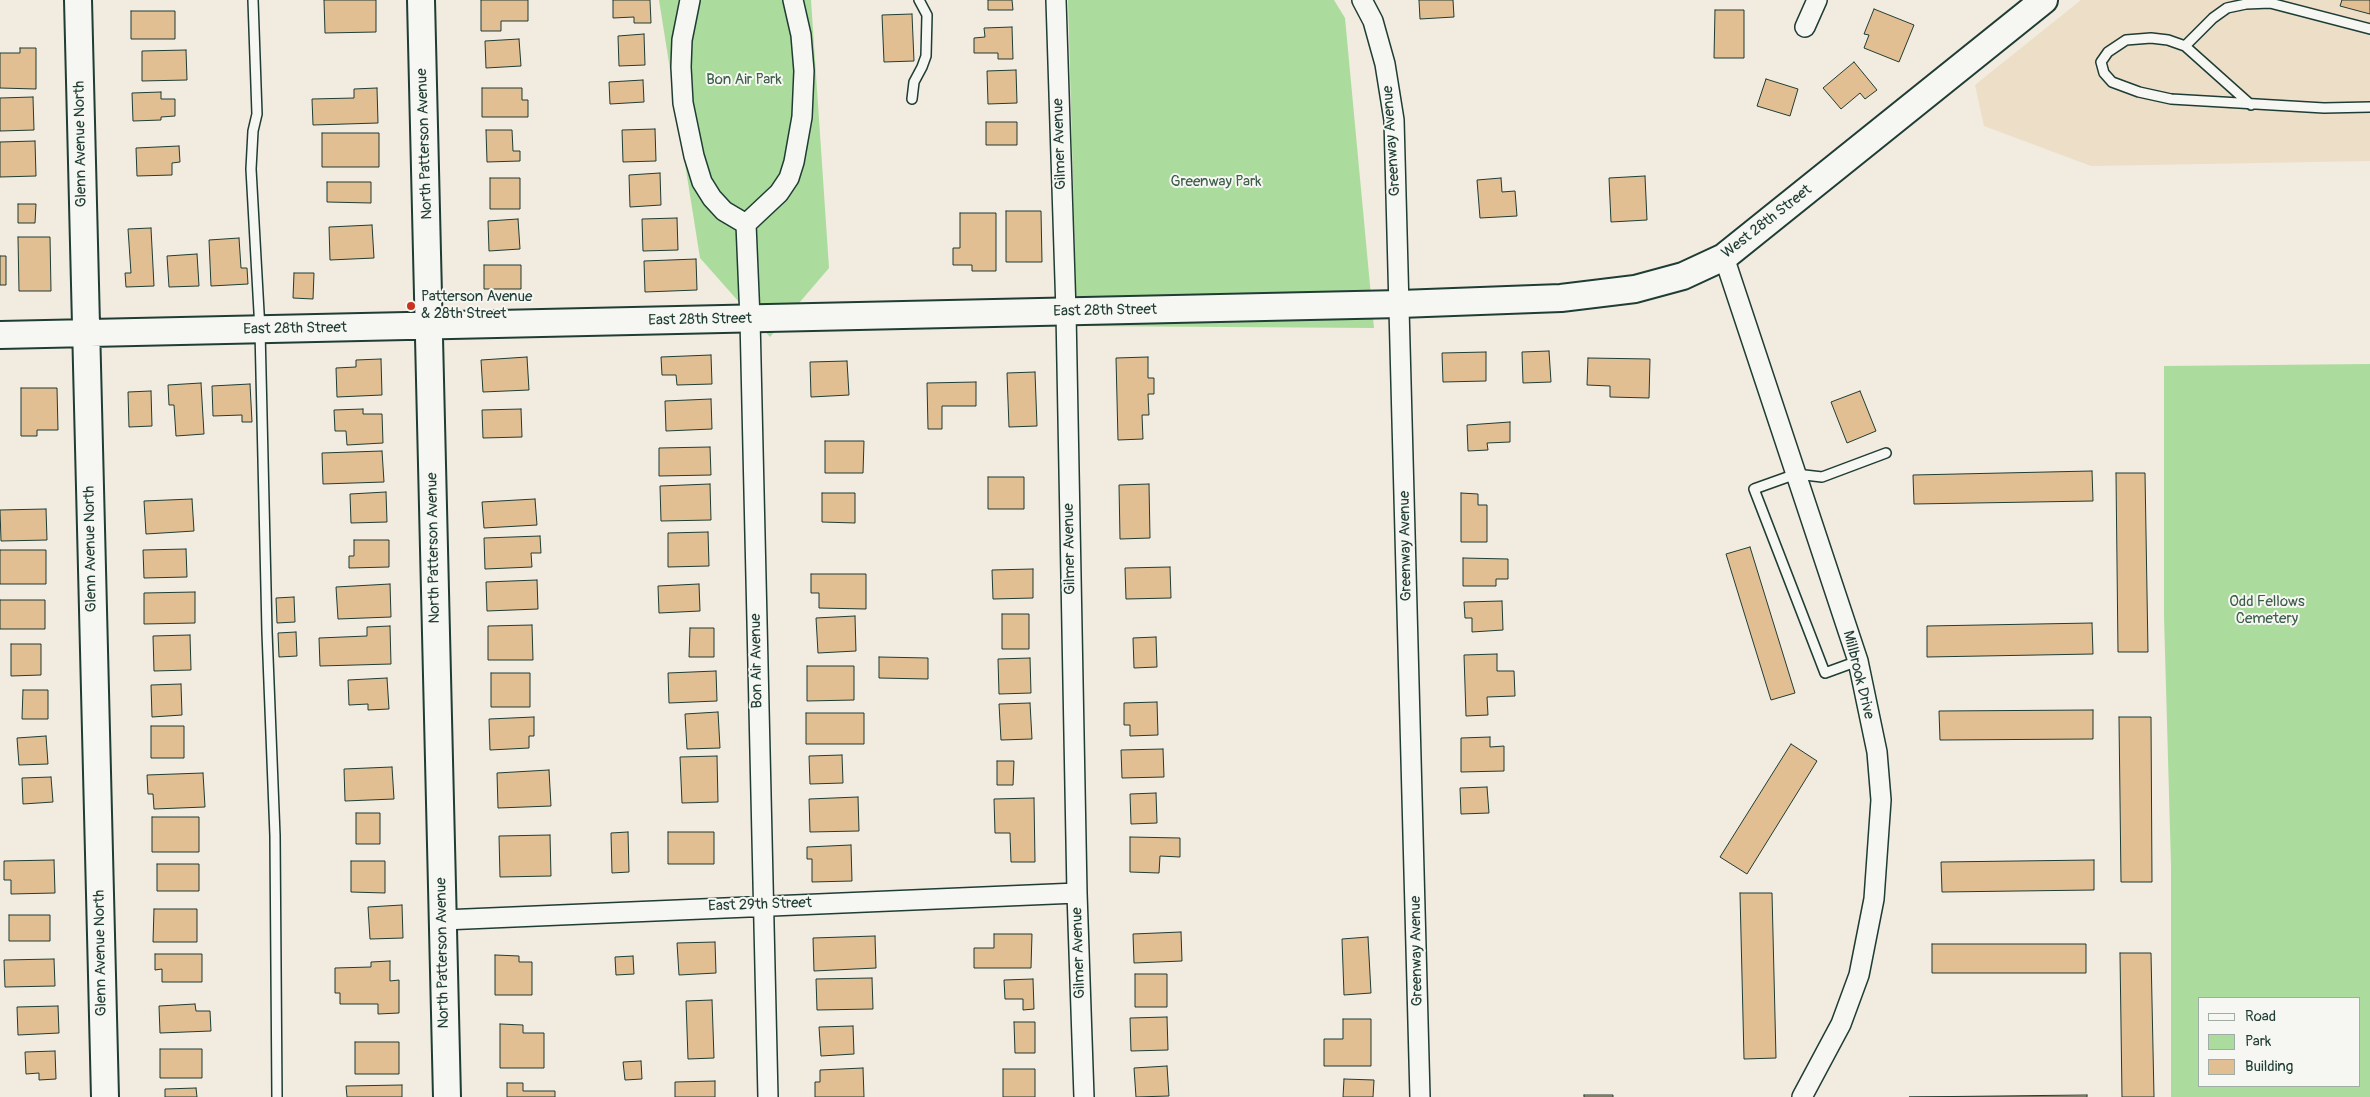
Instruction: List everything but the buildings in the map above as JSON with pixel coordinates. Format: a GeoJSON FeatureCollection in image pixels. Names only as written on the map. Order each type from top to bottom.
{"type":"FeatureCollection","features":[{"type":"Feature","properties":{"kind":"street","name":"Glenn Avenue North"},"geometry":{"type":"LineString","coordinates":[[78,0],[105,1097]]}},
{"type":"Feature","properties":{"kind":"street","name":"North Patterson Avenue"},"geometry":{"type":"LineString","coordinates":[[421,0],[447,1097]]}},
{"type":"Feature","properties":{"kind":"street"},"geometry":{"type":"LineString","coordinates":[[690,0],[682,40],[681,67],[683,103],[694,156],[702,182],[712,198],[724,211],[746,224],[779,194],[790,178],[794,162],[802,117],[804,71],[801,35],[793,0]]}},
{"type":"Feature","properties":{"kind":"street","name":"Gilmer Avenue"},"geometry":{"type":"LineString","coordinates":[[1056,0],[1066,312],[1077,894],[1084,1097]]}},
{"type":"Feature","properties":{"kind":"street","name":"Greenway Avenue"},"geometry":{"type":"LineString","coordinates":[[1362,0],[1374,21],[1386,64],[1394,120],[1420,1097]]}},
{"type":"Feature","properties":{"kind":"street"},"geometry":{"type":"LineString","coordinates":[[1805,27],[1817,0]]}},
{"type":"Feature","properties":{"kind":"street","name":"West 28th Street"},"geometry":{"type":"LineString","coordinates":[[1400,304],[1561,298],[1635,288],[1683,276],[1724,257],[2044,0]]}},
{"type":"Feature","properties":{"kind":"street","name":"Bon Air Avenue"},"geometry":{"type":"LineString","coordinates":[[746,224],[750,320],[762,905],[768,1097]]}},
{"type":"Feature","properties":{"kind":"street","name":"Millbrook Drive"},"geometry":{"type":"LineString","coordinates":[[1724,257],[1858,661],[1877,752],[1881,800],[1874,899],[1859,975],[1841,1024],[1802,1097]]}},
{"type":"Feature","properties":{"kind":"street","name":"East 28th Street"},"geometry":{"type":"LineString","coordinates":[[0,335],[750,320],[1400,304]]}},
{"type":"Feature","properties":{"kind":"street","name":"East 29th Street"},"geometry":{"type":"LineString","coordinates":[[443,920],[762,905],[1077,894]]}},
{"type":"Feature","properties":{"kind":"lane"},"geometry":{"type":"LineString","coordinates":[[253,0],[257,114],[253,130],[251,169],[260,330],[267,632],[275,836],[277,1097]]}},
{"type":"Feature","properties":{"kind":"lane"},"geometry":{"type":"LineString","coordinates":[[912,99],[914,82],[926,56],[927,15],[919,0]]}},
{"type":"Feature","properties":{"kind":"lane"},"geometry":{"type":"LineString","coordinates":[[2185,46],[2213,18],[2227,8],[2246,4],[2270,3],[2370,29]]}},
{"type":"Feature","properties":{"kind":"lane"},"geometry":{"type":"LineString","coordinates":[[2251,105],[2185,46],[2160,39],[2126,40],[2108,52],[2101,62],[2104,72],[2112,82],[2139,92],[2163,97],[2251,105],[2324,108],[2370,107]]}},
{"type":"Feature","properties":{"kind":"lane"},"geometry":{"type":"LineString","coordinates":[[1858,661],[1825,673],[1754,489],[1796,474],[1822,477],[1886,454]]}},
{"type":"Feature","properties":{"kind":"shaded area"},"geometry":{"type":"Polygon","coordinates":[[[2081,0],[2370,0],[2370,161],[2091,166],[1984,126],[1975,85],[2081,0]]]}},
{"type":"Feature","properties":{"kind":"green space","name":"Bon Air Park"},"geometry":{"type":"Polygon","coordinates":[[[659,0],[811,0],[829,268],[770,337],[700,258],[659,0]]]}},
{"type":"Feature","properties":{"kind":"green space","name":"Greenway Park"},"geometry":{"type":"Polygon","coordinates":[[[1068,0],[1334,0],[1345,18],[1374,328],[1077,326],[1068,0]]]}},
{"type":"Feature","properties":{"kind":"green space","name":"Odd Fellows Cemetery"},"geometry":{"type":"Polygon","coordinates":[[[2370,364],[2370,1097],[2171,1097],[2171,865],[2164,616],[2164,366],[2370,364]]]}},
{"type":"Feature","properties":{"kind":"place","name":"Patterson Avenue & 28th Street"},"geometry":{"type":"Point","coordinates":[411,306]}}]}
